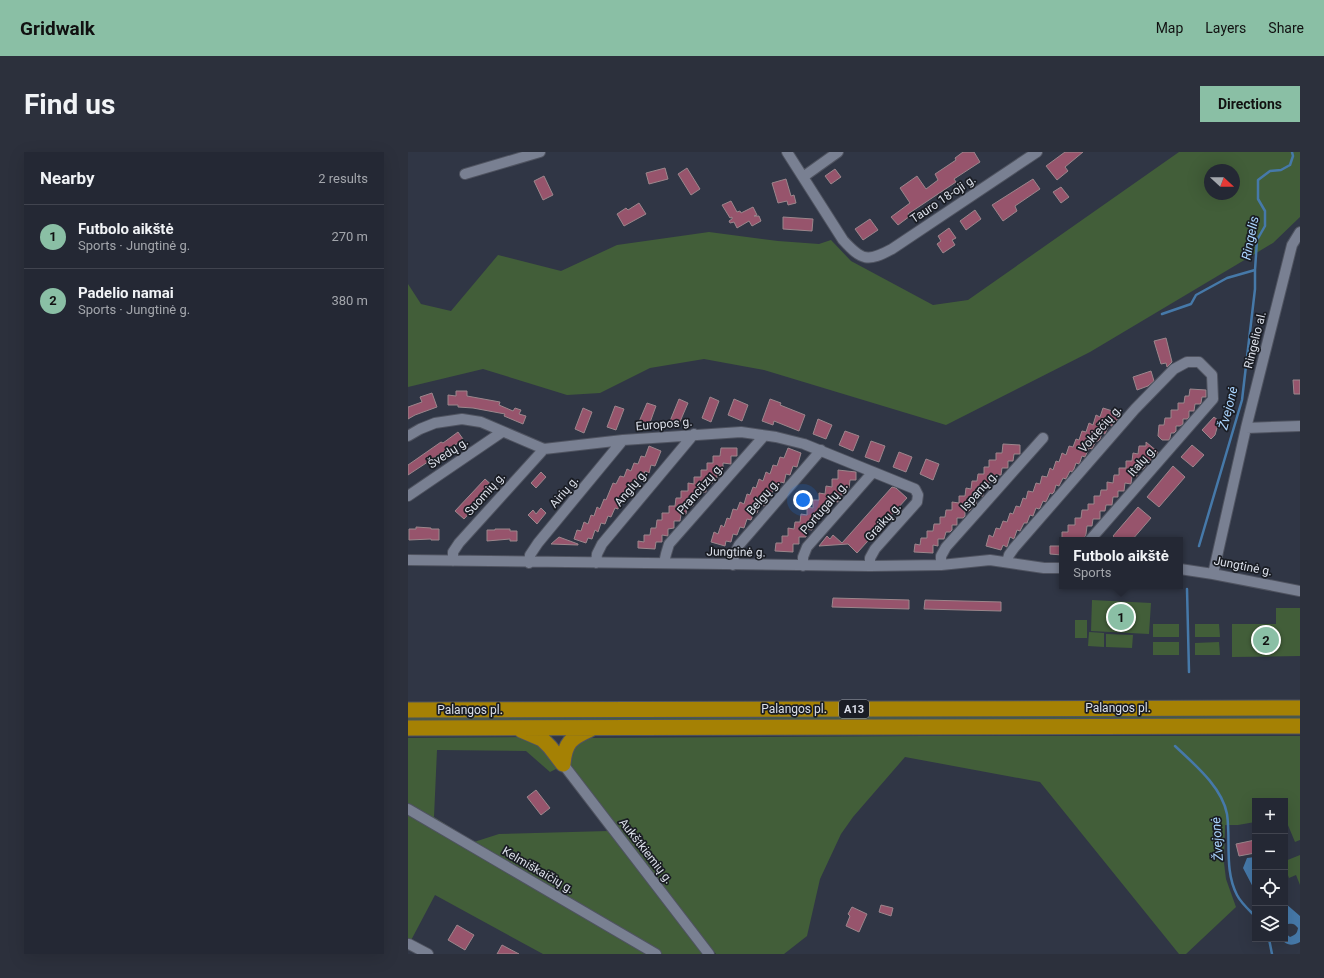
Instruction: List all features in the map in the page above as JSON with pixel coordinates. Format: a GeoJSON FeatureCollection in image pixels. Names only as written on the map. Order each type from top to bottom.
{"type":"FeatureCollection","features":[{"type":"Feature","properties":{"kind":"highway","name":"Palangos pl."},"geometry":{"type":"LineString","coordinates":[[408,710],[1300,708]]}},
{"type":"Feature","properties":{"kind":"highway","name":"Palangos pl."},"geometry":{"type":"LineString","coordinates":[[408,728],[1300,726]]}},
{"type":"Feature","properties":{"kind":"highway"},"geometry":{"type":"LineString","coordinates":[[516,728],[542,739],[563,764]]}},
{"type":"Feature","properties":{"kind":"highway"},"geometry":{"type":"LineString","coordinates":[[563,764],[564,752],[568,742],[576,736],[594,728]]}},
{"type":"Feature","properties":{"kind":"street"},"geometry":{"type":"LineString","coordinates":[[466,174],[540,152]]}},
{"type":"Feature","properties":{"kind":"street"},"geometry":{"type":"LineString","coordinates":[[787,152],[803,177],[838,152]]}},
{"type":"Feature","properties":{"kind":"street","name":"Tauro 18-oji g."},"geometry":{"type":"LineString","coordinates":[[803,177],[851,249],[860,256],[868,258],[876,257],[892,249],[1037,152]]}},
{"type":"Feature","properties":{"kind":"street","name":"Ringelio al."},"geometry":{"type":"LineString","coordinates":[[1213,574],[1246,428],[1292,245],[1300,232]]}},
{"type":"Feature","properties":{"kind":"street","name":"Vokiečių g."},"geometry":{"type":"LineString","coordinates":[[1007,562],[1009,555],[1019,542],[1135,409],[1174,369],[1187,362],[1199,362],[1212,375],[1214,399]]}},
{"type":"Feature","properties":{"kind":"street","name":"Italų g."},"geometry":{"type":"LineString","coordinates":[[1093,537],[1214,399]]}},
{"type":"Feature","properties":{"kind":"street","name":"Europos g."},"geometry":{"type":"LineString","coordinates":[[408,436],[435,422],[462,419],[481,422],[544,449],[623,440],[741,432],[804,444],[821,450],[916,489],[918,495]]}},
{"type":"Feature","properties":{"kind":"street"},"geometry":{"type":"LineString","coordinates":[[1246,428],[1300,426]]}},
{"type":"Feature","properties":{"kind":"street","name":"Švedų g."},"geometry":{"type":"LineString","coordinates":[[408,496],[502,432]]}},
{"type":"Feature","properties":{"kind":"street","name":"Anglų g."},"geometry":{"type":"LineString","coordinates":[[596,563],[597,554],[602,544],[694,434]]}},
{"type":"Feature","properties":{"kind":"street","name":"Prancūzų g."},"geometry":{"type":"LineString","coordinates":[[664,563],[670,544],[764,436]]}},
{"type":"Feature","properties":{"kind":"street","name":"Ispanų g."},"geometry":{"type":"LineString","coordinates":[[941,565],[941,556],[946,547],[1043,438]]}},
{"type":"Feature","properties":{"kind":"street","name":"Airių g."},"geometry":{"type":"LineString","coordinates":[[529,563],[530,555],[538,543],[623,440]]}},
{"type":"Feature","properties":{"kind":"street","name":"Suomių g."},"geometry":{"type":"LineString","coordinates":[[452,561],[453,552],[459,543],[544,449]]}},
{"type":"Feature","properties":{"kind":"street","name":"Belgų g."},"geometry":{"type":"LineString","coordinates":[[733,565],[734,555],[739,545],[821,450]]}},
{"type":"Feature","properties":{"kind":"street","name":"Portugalų g."},"geometry":{"type":"LineString","coordinates":[[803,566],[803,557],[807,547],[873,472]]}},
{"type":"Feature","properties":{"kind":"street","name":"Graikų g."},"geometry":{"type":"LineString","coordinates":[[870,566],[870,558],[875,549],[917,502],[918,495]]}},
{"type":"Feature","properties":{"kind":"street","name":"Jungtinė g."},"geometry":{"type":"LineString","coordinates":[[408,560],[529,563],[870,566],[941,565],[990,560],[1044,568],[1059,568]]}},
{"type":"Feature","properties":{"kind":"street","name":"Jungtinė g."},"geometry":{"type":"LineString","coordinates":[[1183,569],[1300,591]]}},
{"type":"Feature","properties":{"kind":"street","name":"Aukštkiemių g."},"geometry":{"type":"LineString","coordinates":[[563,764],[709,954]]}},
{"type":"Feature","properties":{"kind":"street","name":"Kelmiškaičių g."},"geometry":{"type":"LineString","coordinates":[[408,809],[656,954]]}},
{"type":"Feature","properties":{"kind":"street"},"geometry":{"type":"LineString","coordinates":[[409,944],[428,954]]}},
{"type":"Feature","properties":{"kind":"green space"},"geometry":{"type":"Polygon","coordinates":[[[1179,152],[1300,152],[1300,217],[1273,243],[1090,352],[946,425],[764,370],[704,359],[650,368],[600,393],[567,395],[483,369],[408,387],[408,284],[421,304],[451,311],[498,255],[561,271],[617,245],[709,232],[778,241],[819,244],[831,240],[851,261],[933,305],[968,300],[1179,152]]]}},
{"type":"Feature","properties":{"kind":"green space"},"geometry":{"type":"Polygon","coordinates":[[[1092,600],[1151,603],[1149,634],[1091,631],[1092,600]]]}},
{"type":"Feature","properties":{"kind":"green space"},"geometry":{"type":"Polygon","coordinates":[[[1276,608],[1300,608],[1300,656],[1232,657],[1232,624],[1276,624],[1276,608]]]}},
{"type":"Feature","properties":{"kind":"green space"},"geometry":{"type":"Polygon","coordinates":[[[1075,620],[1087,620],[1087,638],[1075,638],[1075,620]]]}},
{"type":"Feature","properties":{"kind":"green space"},"geometry":{"type":"Polygon","coordinates":[[[1153,624],[1179,624],[1179,637],[1153,637],[1153,624]]]}},
{"type":"Feature","properties":{"kind":"green space"},"geometry":{"type":"Polygon","coordinates":[[[1195,624],[1219,624],[1220,637],[1195,637],[1195,624]]]}},
{"type":"Feature","properties":{"kind":"green space"},"geometry":{"type":"Polygon","coordinates":[[[1089,632],[1104,633],[1104,647],[1088,646],[1089,632]]]}},
{"type":"Feature","properties":{"kind":"green space"},"geometry":{"type":"Polygon","coordinates":[[[1106,634],[1133,635],[1132,648],[1106,647],[1106,634]]]}},
{"type":"Feature","properties":{"kind":"green space"},"geometry":{"type":"Polygon","coordinates":[[[1153,642],[1179,642],[1179,655],[1153,655],[1153,642]]]}},
{"type":"Feature","properties":{"kind":"green space"},"geometry":{"type":"Polygon","coordinates":[[[1219,642],[1220,655],[1195,655],[1195,643],[1219,642]]]}},
{"type":"Feature","properties":{"kind":"green space"},"geometry":{"type":"Polygon","coordinates":[[[1300,713],[1300,720],[408,722],[408,716],[1300,713]]]}},
{"type":"Feature","properties":{"kind":"green space"},"geometry":{"type":"Polygon","coordinates":[[[1300,736],[1300,840],[1295,842],[1288,825],[1288,798],[1252,798],[1252,823],[1225,825],[1224,863],[1226,879],[1236,907],[1186,954],[1179,954],[1040,782],[905,757],[853,817],[841,834],[820,879],[807,936],[784,954],[716,954],[568,765],[569,751],[577,743],[589,738],[1300,736]]]}},
{"type":"Feature","properties":{"kind":"green space"},"geometry":{"type":"Polygon","coordinates":[[[525,737],[535,740],[558,768],[550,772],[526,751],[437,750],[434,817],[474,842],[499,834],[608,831],[704,954],[543,954],[435,895],[408,946],[408,738],[525,737]]]}},
{"type":"Feature","properties":{"kind":"green space"},"geometry":{"type":"Polygon","coordinates":[[[1300,855],[1300,885],[1296,875],[1289,878],[1288,860],[1300,855]]]}},
{"type":"Feature","properties":{"kind":"water"},"geometry":{"type":"Polygon","coordinates":[[[1252,857],[1252,885],[1243,868],[1247,858],[1252,857]]]}},
{"type":"Feature","properties":{"kind":"water"},"geometry":{"type":"Polygon","coordinates":[[[1288,906],[1300,916],[1300,942],[1290,945],[1284,942],[1288,942],[1288,935],[1290,937],[1294,935],[1298,928],[1294,924],[1288,924],[1288,906]]]}},
{"type":"Feature","properties":{"kind":"building"},"geometry":{"type":"Polygon","coordinates":[[[963,152],[974,152],[980,162],[954,179],[956,182],[908,214],[910,216],[898,225],[891,217],[910,203],[900,188],[917,176],[926,189],[938,180],[935,174],[956,160],[955,158],[963,152]]]}},
{"type":"Feature","properties":{"kind":"building"},"geometry":{"type":"Polygon","coordinates":[[[1065,152],[1083,152],[1065,167],[1068,171],[1057,180],[1046,166],[1065,152]]]}},
{"type":"Feature","properties":{"kind":"building"},"geometry":{"type":"Polygon","coordinates":[[[665,168],[668,179],[649,184],[646,173],[665,168]]]}},
{"type":"Feature","properties":{"kind":"building"},"geometry":{"type":"Polygon","coordinates":[[[687,168],[700,189],[691,195],[678,174],[687,168]]]}},
{"type":"Feature","properties":{"kind":"building"},"geometry":{"type":"Polygon","coordinates":[[[835,169],[841,177],[831,184],[825,176],[835,169]]]}},
{"type":"Feature","properties":{"kind":"building"},"geometry":{"type":"Polygon","coordinates":[[[544,176],[553,195],[543,200],[534,181],[544,176]]]}},
{"type":"Feature","properties":{"kind":"building"},"geometry":{"type":"Polygon","coordinates":[[[786,179],[791,196],[794,195],[796,203],[788,205],[787,201],[778,203],[772,183],[786,179]]]}},
{"type":"Feature","properties":{"kind":"building"},"geometry":{"type":"Polygon","coordinates":[[[1033,179],[1040,189],[1015,206],[1017,211],[1003,221],[992,205],[1033,179]]]}},
{"type":"Feature","properties":{"kind":"building"},"geometry":{"type":"Polygon","coordinates":[[[1061,187],[1069,197],[1061,203],[1053,192],[1061,187]]]}},
{"type":"Feature","properties":{"kind":"building"},"geometry":{"type":"Polygon","coordinates":[[[731,201],[737,212],[740,211],[741,213],[753,207],[757,215],[754,216],[759,216],[761,221],[752,226],[749,221],[737,228],[734,222],[730,223],[729,221],[732,217],[730,218],[722,205],[731,201]]]}},
{"type":"Feature","properties":{"kind":"building"},"geometry":{"type":"Polygon","coordinates":[[[639,203],[646,214],[624,226],[617,214],[626,208],[628,210],[639,203]]]}},
{"type":"Feature","properties":{"kind":"building"},"geometry":{"type":"Polygon","coordinates":[[[975,210],[981,219],[966,230],[960,221],[975,210]]]}},
{"type":"Feature","properties":{"kind":"building"},"geometry":{"type":"Polygon","coordinates":[[[783,217],[813,219],[812,231],[783,229],[783,217]]]}},
{"type":"Feature","properties":{"kind":"building"},"geometry":{"type":"Polygon","coordinates":[[[870,219],[878,230],[863,240],[855,229],[870,219]]]}},
{"type":"Feature","properties":{"kind":"building"},"geometry":{"type":"Polygon","coordinates":[[[949,228],[956,238],[952,240],[955,245],[943,253],[937,244],[941,241],[938,236],[949,228]]]}},
{"type":"Feature","properties":{"kind":"building"},"geometry":{"type":"Polygon","coordinates":[[[1166,338],[1172,362],[1167,367],[1166,363],[1161,364],[1154,341],[1166,338]]]}},
{"type":"Feature","properties":{"kind":"building"},"geometry":{"type":"Polygon","coordinates":[[[1151,371],[1154,381],[1148,386],[1137,390],[1133,377],[1151,371]]]}},
{"type":"Feature","properties":{"kind":"building"},"geometry":{"type":"Polygon","coordinates":[[[1293,380],[1300,380],[1300,394],[1294,394],[1293,380]]]}},
{"type":"Feature","properties":{"kind":"building"},"geometry":{"type":"Polygon","coordinates":[[[1190,389],[1206,390],[1206,397],[1202,397],[1200,404],[1195,404],[1194,411],[1189,411],[1189,417],[1187,419],[1183,419],[1183,424],[1176,426],[1176,431],[1171,433],[1169,440],[1162,440],[1158,436],[1159,425],[1164,425],[1165,418],[1171,418],[1171,410],[1178,410],[1178,403],[1184,403],[1185,396],[1189,396],[1190,389]]]}},
{"type":"Feature","properties":{"kind":"building"},"geometry":{"type":"Polygon","coordinates":[[[456,391],[467,391],[467,396],[500,402],[499,405],[513,411],[515,408],[521,410],[519,414],[526,416],[523,424],[504,416],[505,414],[473,408],[458,407],[458,405],[448,405],[448,395],[456,396],[456,391]]]}},
{"type":"Feature","properties":{"kind":"building"},"geometry":{"type":"Polygon","coordinates":[[[432,393],[437,407],[408,419],[408,407],[422,402],[420,397],[432,393]]]}},
{"type":"Feature","properties":{"kind":"building"},"geometry":{"type":"Polygon","coordinates":[[[710,397],[719,401],[711,422],[702,418],[710,397]]]}},
{"type":"Feature","properties":{"kind":"building"},"geometry":{"type":"Polygon","coordinates":[[[679,399],[688,403],[679,424],[670,421],[679,399]]]}},
{"type":"Feature","properties":{"kind":"building"},"geometry":{"type":"Polygon","coordinates":[[[734,399],[748,405],[742,421],[728,415],[734,399]]]}},
{"type":"Feature","properties":{"kind":"building"},"geometry":{"type":"Polygon","coordinates":[[[770,399],[781,403],[780,405],[805,415],[799,431],[774,421],[773,425],[762,421],[770,399]]]}},
{"type":"Feature","properties":{"kind":"building"},"geometry":{"type":"Polygon","coordinates":[[[647,403],[656,406],[648,428],[638,424],[647,403]]]}},
{"type":"Feature","properties":{"kind":"building"},"geometry":{"type":"Polygon","coordinates":[[[615,406],[624,409],[616,430],[607,427],[615,406]]]}},
{"type":"Feature","properties":{"kind":"building"},"geometry":{"type":"Polygon","coordinates":[[[583,408],[592,412],[584,433],[575,429],[583,408]]]}},
{"type":"Feature","properties":{"kind":"building"},"geometry":{"type":"Polygon","coordinates":[[[1103,408],[1119,413],[1117,420],[1115,422],[1113,421],[1112,426],[1109,425],[1105,434],[1102,433],[1100,439],[1096,441],[1092,449],[1089,448],[1085,457],[1082,456],[1079,464],[1076,463],[1074,469],[1072,472],[1070,471],[1066,479],[1063,478],[1059,486],[1056,485],[1054,492],[1052,494],[1050,493],[1046,502],[1043,501],[1039,509],[1036,508],[1033,516],[1030,515],[1027,523],[1024,523],[1020,531],[1017,530],[1014,539],[1010,537],[1007,547],[1003,545],[1001,550],[986,546],[989,535],[993,537],[996,528],[1000,529],[1003,521],[1007,522],[1010,513],[1013,514],[1016,506],[1020,507],[1023,498],[1026,499],[1028,491],[1033,492],[1036,483],[1040,484],[1042,476],[1047,477],[1050,468],[1053,470],[1056,461],[1059,462],[1062,453],[1066,455],[1069,446],[1073,447],[1076,439],[1079,440],[1082,431],[1086,432],[1089,423],[1093,425],[1096,415],[1100,417],[1103,408]]]}},
{"type":"Feature","properties":{"kind":"building"},"geometry":{"type":"Polygon","coordinates":[[[1214,417],[1219,421],[1215,435],[1211,439],[1202,430],[1214,417]]]}},
{"type":"Feature","properties":{"kind":"building"},"geometry":{"type":"Polygon","coordinates":[[[818,419],[832,425],[826,439],[813,434],[818,419]]]}},
{"type":"Feature","properties":{"kind":"building"},"geometry":{"type":"Polygon","coordinates":[[[845,431],[859,436],[853,451],[839,445],[845,431]]]}},
{"type":"Feature","properties":{"kind":"building"},"geometry":{"type":"Polygon","coordinates":[[[458,432],[463,439],[446,452],[446,450],[408,475],[408,465],[458,432]]]}},
{"type":"Feature","properties":{"kind":"building"},"geometry":{"type":"Polygon","coordinates":[[[871,441],[885,446],[879,462],[865,457],[871,441]]]}},
{"type":"Feature","properties":{"kind":"building"},"geometry":{"type":"Polygon","coordinates":[[[1146,442],[1158,452],[1156,455],[1151,455],[1151,460],[1149,462],[1145,462],[1145,467],[1143,469],[1137,469],[1137,476],[1132,476],[1131,484],[1125,483],[1124,491],[1118,491],[1118,497],[1113,497],[1112,505],[1106,505],[1105,511],[1100,511],[1100,519],[1093,519],[1092,526],[1087,526],[1085,537],[1062,537],[1062,532],[1068,532],[1068,525],[1075,525],[1075,518],[1081,518],[1082,510],[1088,510],[1088,504],[1094,504],[1094,496],[1100,496],[1101,490],[1107,490],[1107,482],[1113,483],[1114,475],[1119,475],[1119,468],[1126,468],[1126,461],[1132,461],[1133,453],[1138,454],[1139,446],[1146,446],[1146,442]]]}},
{"type":"Feature","properties":{"kind":"building"},"geometry":{"type":"Polygon","coordinates":[[[1003,444],[1020,445],[1020,454],[1014,454],[1013,461],[1008,461],[1008,468],[1002,468],[1001,475],[995,475],[994,482],[989,482],[989,489],[983,489],[983,496],[977,497],[976,504],[971,503],[971,509],[969,511],[965,511],[965,516],[963,518],[957,518],[957,525],[952,525],[952,530],[950,532],[946,532],[944,539],[938,539],[938,546],[933,545],[933,553],[914,552],[915,544],[920,545],[921,538],[927,538],[927,531],[933,531],[934,524],[940,524],[940,517],[945,517],[946,510],[952,510],[952,502],[959,503],[959,496],[965,496],[966,488],[971,489],[972,481],[977,481],[978,474],[984,474],[984,467],[989,467],[989,460],[996,460],[996,453],[1002,453],[1003,444]]]}},
{"type":"Feature","properties":{"kind":"building"},"geometry":{"type":"Polygon","coordinates":[[[1192,445],[1204,455],[1193,467],[1181,457],[1192,445]]]}},
{"type":"Feature","properties":{"kind":"building"},"geometry":{"type":"Polygon","coordinates":[[[649,446],[661,451],[655,466],[651,465],[649,473],[645,471],[642,479],[637,478],[634,486],[630,485],[624,502],[621,501],[618,509],[615,508],[611,517],[608,516],[605,524],[601,523],[598,532],[595,530],[592,539],[588,538],[586,543],[574,539],[577,530],[581,531],[584,522],[588,524],[591,515],[594,516],[597,507],[600,509],[604,499],[606,500],[613,483],[616,484],[620,476],[624,477],[627,469],[631,471],[634,463],[638,464],[641,456],[645,457],[649,446]]]}},
{"type":"Feature","properties":{"kind":"building"},"geometry":{"type":"Polygon","coordinates":[[[721,448],[737,448],[737,456],[731,456],[731,464],[723,463],[723,471],[717,471],[717,478],[712,477],[712,484],[706,484],[706,492],[699,492],[699,499],[694,498],[693,506],[687,507],[686,514],[681,514],[680,521],[674,521],[674,528],[668,529],[668,536],[662,535],[662,542],[656,542],[655,549],[638,548],[638,541],[644,542],[644,535],[650,535],[651,528],[656,528],[657,520],[662,520],[662,513],[669,513],[669,506],[675,506],[676,498],[681,498],[681,491],[688,491],[688,483],[694,484],[694,477],[701,477],[701,470],[707,470],[707,463],[713,463],[713,456],[720,456],[721,448]]]}},
{"type":"Feature","properties":{"kind":"building"},"geometry":{"type":"Polygon","coordinates":[[[788,448],[801,453],[797,467],[793,466],[790,475],[786,474],[784,483],[781,482],[777,491],[773,489],[771,497],[767,496],[764,506],[760,504],[757,513],[754,512],[751,520],[747,519],[744,528],[740,527],[737,535],[733,534],[731,542],[726,541],[725,546],[711,542],[714,532],[718,534],[721,525],[724,527],[727,518],[730,519],[733,509],[737,510],[740,502],[744,504],[747,494],[750,495],[753,487],[756,488],[759,479],[763,481],[766,472],[770,474],[773,465],[777,466],[780,457],[784,458],[788,448]]]}},
{"type":"Feature","properties":{"kind":"building"},"geometry":{"type":"Polygon","coordinates":[[[899,452],[912,457],[906,472],[893,467],[899,452]]]}},
{"type":"Feature","properties":{"kind":"building"},"geometry":{"type":"Polygon","coordinates":[[[926,459],[939,464],[933,480],[920,474],[926,459]]]}},
{"type":"Feature","properties":{"kind":"building"},"geometry":{"type":"Polygon","coordinates":[[[1173,466],[1185,477],[1159,507],[1147,497],[1173,466]]]}},
{"type":"Feature","properties":{"kind":"building"},"geometry":{"type":"Polygon","coordinates":[[[838,470],[856,472],[856,480],[850,480],[849,488],[844,487],[843,495],[838,495],[838,502],[831,501],[830,509],[825,508],[824,516],[817,515],[816,523],[812,523],[812,530],[806,529],[806,537],[799,537],[799,544],[793,544],[793,552],[775,551],[776,543],[782,543],[782,536],[788,536],[788,528],[794,529],[795,522],[800,522],[801,514],[807,515],[807,507],[813,508],[813,500],[819,500],[819,493],[825,494],[826,486],[832,487],[832,479],[838,479],[838,470]]]}},
{"type":"Feature","properties":{"kind":"building"},"geometry":{"type":"Polygon","coordinates":[[[541,472],[546,477],[536,488],[531,483],[541,472]]]}},
{"type":"Feature","properties":{"kind":"building"},"geometry":{"type":"Polygon","coordinates":[[[485,479],[494,487],[464,519],[455,511],[485,479]]]}},
{"type":"Feature","properties":{"kind":"building"},"geometry":{"type":"Polygon","coordinates":[[[892,487],[896,488],[907,498],[857,553],[848,544],[819,546],[827,536],[830,539],[833,535],[842,543],[892,487]]]}},
{"type":"Feature","properties":{"kind":"building"},"geometry":{"type":"Polygon","coordinates":[[[1138,507],[1151,518],[1135,537],[1113,536],[1138,507]]]}},
{"type":"Feature","properties":{"kind":"building"},"geometry":{"type":"Polygon","coordinates":[[[541,508],[546,513],[537,524],[528,515],[533,510],[536,514],[541,508]]]}},
{"type":"Feature","properties":{"kind":"building"},"geometry":{"type":"Polygon","coordinates":[[[416,527],[439,529],[439,540],[409,540],[409,529],[416,529],[416,527]]]}},
{"type":"Feature","properties":{"kind":"building"},"geometry":{"type":"Polygon","coordinates":[[[510,529],[510,531],[517,531],[517,541],[510,541],[510,539],[487,541],[487,530],[510,529]]]}},
{"type":"Feature","properties":{"kind":"building"},"geometry":{"type":"Polygon","coordinates":[[[559,537],[578,544],[578,545],[551,544],[559,537]]]}},
{"type":"Feature","properties":{"kind":"building"},"geometry":{"type":"Polygon","coordinates":[[[1050,546],[1059,546],[1059,555],[1050,554],[1050,546]]]}},
{"type":"Feature","properties":{"kind":"building"},"geometry":{"type":"Polygon","coordinates":[[[833,598],[909,600],[909,609],[832,607],[833,598]]]}},
{"type":"Feature","properties":{"kind":"building"},"geometry":{"type":"Polygon","coordinates":[[[925,600],[1001,602],[1001,611],[924,609],[925,600]]]}},
{"type":"Feature","properties":{"kind":"building"},"geometry":{"type":"Polygon","coordinates":[[[536,790],[550,808],[541,815],[527,797],[536,790]]]}},
{"type":"Feature","properties":{"kind":"building"},"geometry":{"type":"Polygon","coordinates":[[[1252,841],[1252,854],[1239,856],[1236,844],[1252,841]]]}},
{"type":"Feature","properties":{"kind":"building"},"geometry":{"type":"Polygon","coordinates":[[[881,905],[893,908],[891,916],[879,912],[881,905]]]}},
{"type":"Feature","properties":{"kind":"building"},"geometry":{"type":"Polygon","coordinates":[[[852,907],[867,914],[859,932],[846,926],[850,916],[848,914],[852,907]]]}},
{"type":"Feature","properties":{"kind":"building"},"geometry":{"type":"Polygon","coordinates":[[[457,925],[474,935],[465,950],[448,940],[457,925]]]}},
{"type":"Feature","properties":{"kind":"building"},"geometry":{"type":"Polygon","coordinates":[[[502,945],[519,954],[497,954],[502,945]]]}},
{"type":"Feature","properties":{"kind":"waterway","name":"Ringelis"},"geometry":{"type":"LineString","coordinates":[[1162,314],[1191,304],[1196,295],[1227,278],[1255,270],[1257,240],[1265,226],[1265,211],[1258,199],[1258,180],[1270,171],[1281,170],[1290,165],[1293,156],[1292,152]]}},
{"type":"Feature","properties":{"kind":"waterway","name":"Žvejonė"},"geometry":{"type":"LineString","coordinates":[[1199,546],[1242,400],[1255,289],[1255,270]]}},
{"type":"Feature","properties":{"kind":"waterway","name":"Žvejonė"},"geometry":{"type":"LineString","coordinates":[[1187,589],[1189,672]]}},
{"type":"Feature","properties":{"kind":"waterway","name":"Žvejonė"},"geometry":{"type":"LineString","coordinates":[[1175,746],[1213,785],[1224,804],[1227,814],[1229,866],[1233,885],[1241,901],[1252,913]]}},
{"type":"Feature","properties":{"kind":"waterway","name":"Žvejonė"},"geometry":{"type":"LineString","coordinates":[[1270,942],[1272,954]]}},
{"type":"Feature","properties":{"kind":"place","name":"Futbolo aikštė"},"geometry":{"type":"Point","coordinates":[1121,617]}},
{"type":"Feature","properties":{"kind":"place","name":"Padelio namai"},"geometry":{"type":"Point","coordinates":[1266,640]}}]}
